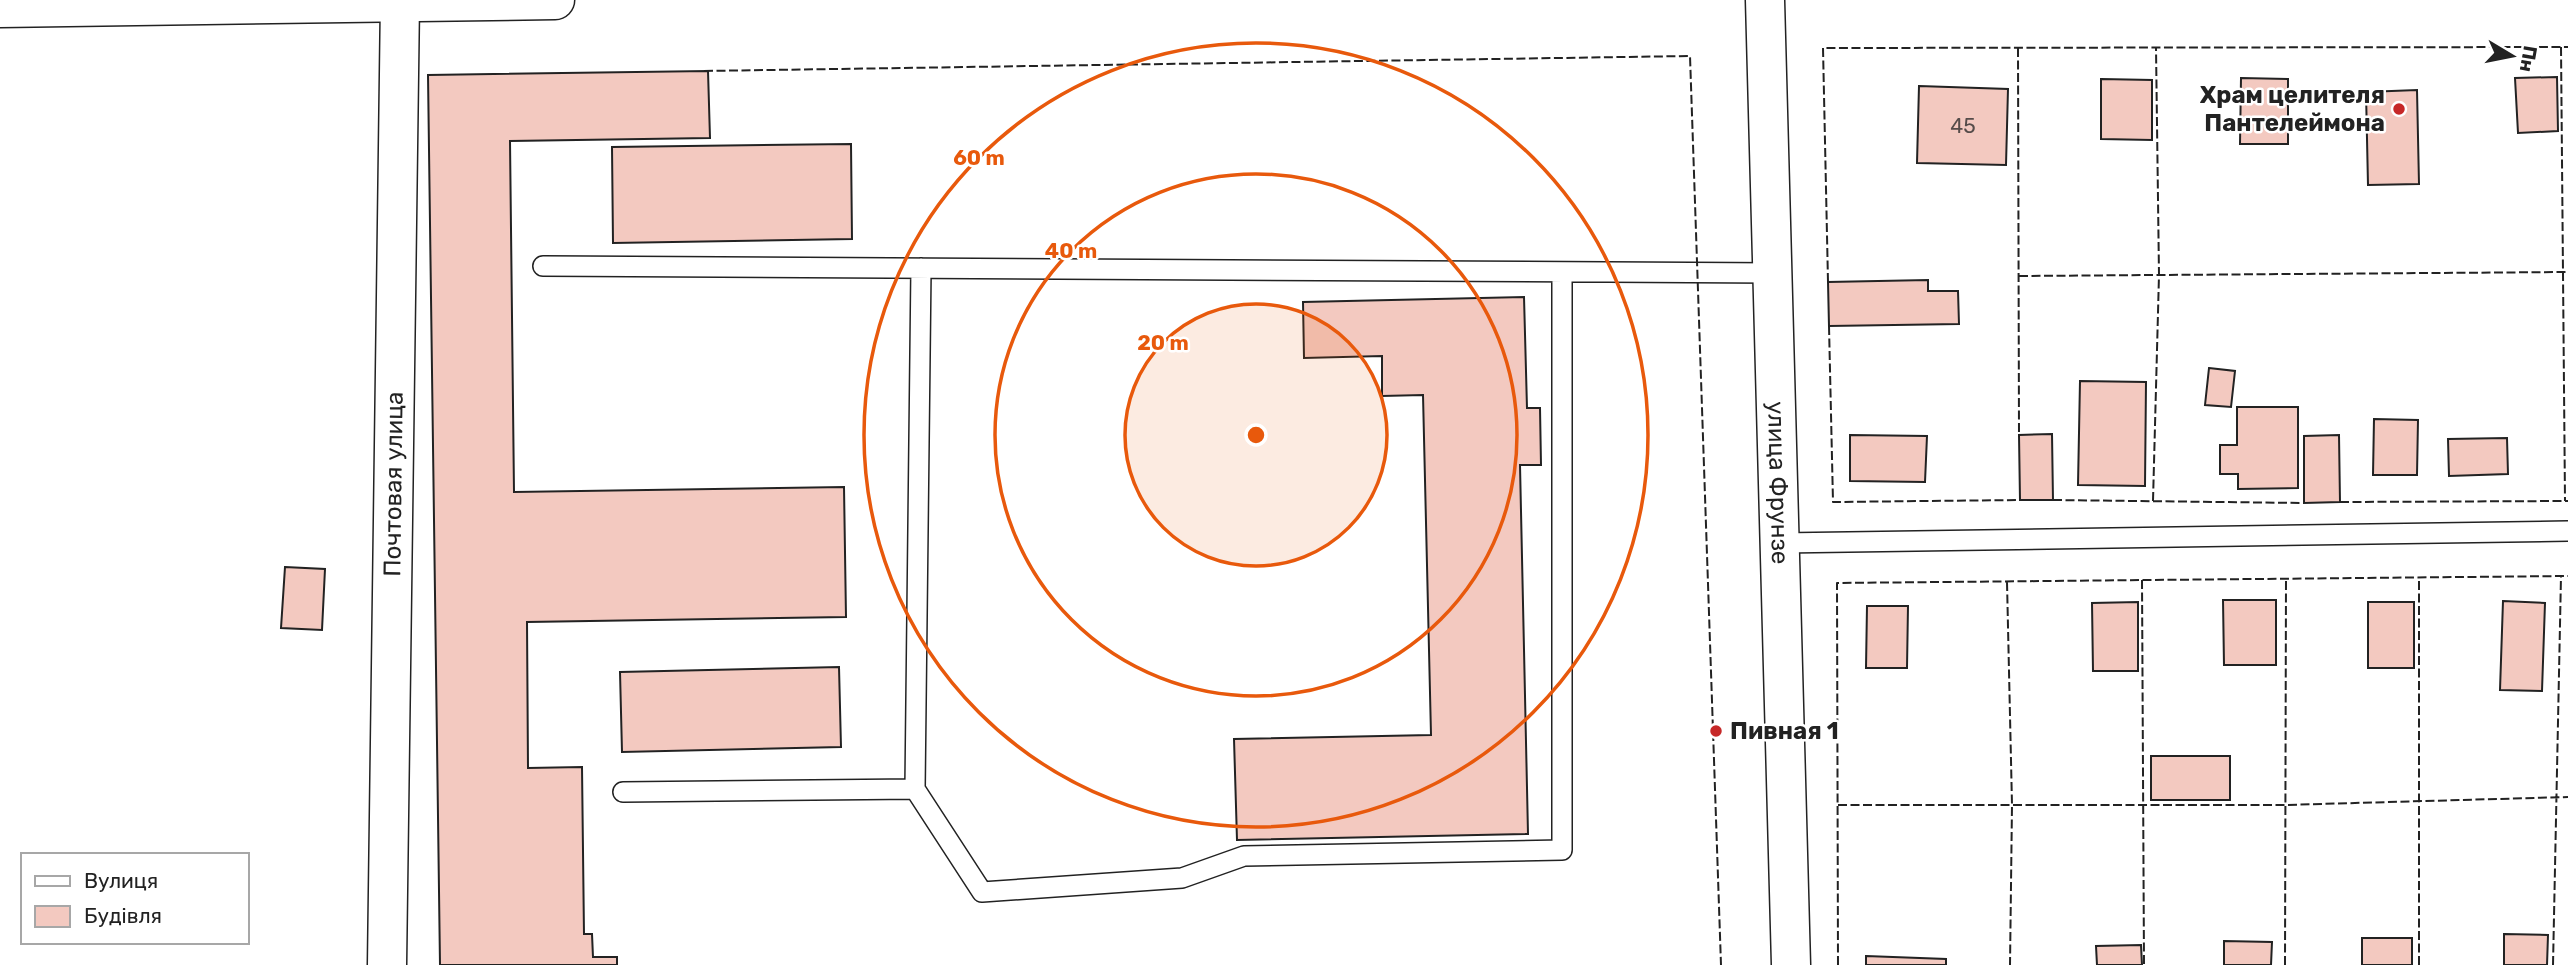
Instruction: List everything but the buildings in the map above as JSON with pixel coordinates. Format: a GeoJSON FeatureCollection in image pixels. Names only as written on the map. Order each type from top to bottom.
{"type":"FeatureCollection","features":[{"type":"Feature","properties":{"kind":"street"},"geometry":{"type":"LineString","coordinates":[[0,8],[555,0]]}},
{"type":"Feature","properties":{"kind":"street","name":"улица Фрунзе"},"geometry":{"type":"LineString","coordinates":[[1765,0],[1791,965]]}},
{"type":"Feature","properties":{"kind":"street","name":"Почтовая улица"},"geometry":{"type":"LineString","coordinates":[[387,965],[400,1]]}},
{"type":"Feature","properties":{"kind":"lane"},"geometry":{"type":"LineString","coordinates":[[543,266],[1774,274]]}},
{"type":"Feature","properties":{"kind":"lane"},"geometry":{"type":"LineString","coordinates":[[920,268],[915,789],[982,892],[1182,878],[1244,856],[1562,850],[1562,272]]}},
{"type":"Feature","properties":{"kind":"lane"},"geometry":{"type":"LineString","coordinates":[[1781,543],[2568,531]]}},
{"type":"Feature","properties":{"kind":"lane"},"geometry":{"type":"LineString","coordinates":[[623,792],[915,789]]}},
{"type":"Feature","properties":{"kind":"fence"},"geometry":{"type":"LineString","coordinates":[[2561,47],[2565,501]]}},
{"type":"Feature","properties":{"kind":"fence"},"geometry":{"type":"LineString","coordinates":[[1828,282],[1823,48],[2568,47]]}},
{"type":"Feature","properties":{"kind":"fence"},"geometry":{"type":"LineString","coordinates":[[2018,48],[2019,435]]}},
{"type":"Feature","properties":{"kind":"fence"},"geometry":{"type":"LineString","coordinates":[[2153,501],[2159,275],[2156,48]]}},
{"type":"Feature","properties":{"kind":"fence"},"geometry":{"type":"LineString","coordinates":[[704,71],[1690,56],[1721,965]]}},
{"type":"Feature","properties":{"kind":"fence"},"geometry":{"type":"LineString","coordinates":[[2019,276],[2568,272]]}},
{"type":"Feature","properties":{"kind":"fence"},"geometry":{"type":"LineString","coordinates":[[1829,326],[1833,502],[2020,500]]}},
{"type":"Feature","properties":{"kind":"fence"},"geometry":{"type":"LineString","coordinates":[[2053,500],[2304,503]]}},
{"type":"Feature","properties":{"kind":"fence"},"geometry":{"type":"LineString","coordinates":[[2340,502],[2568,501]]}},
{"type":"Feature","properties":{"kind":"fence"},"geometry":{"type":"LineString","coordinates":[[2553,965],[2561,576]]}},
{"type":"Feature","properties":{"kind":"fence"},"geometry":{"type":"LineString","coordinates":[[1838,965],[1837,583],[2568,576]]}},
{"type":"Feature","properties":{"kind":"fence"},"geometry":{"type":"LineString","coordinates":[[2419,578],[2419,965]]}},
{"type":"Feature","properties":{"kind":"fence"},"geometry":{"type":"LineString","coordinates":[[2285,965],[2286,579]]}},
{"type":"Feature","properties":{"kind":"fence"},"geometry":{"type":"LineString","coordinates":[[2142,580],[2144,965]]}},
{"type":"Feature","properties":{"kind":"fence"},"geometry":{"type":"LineString","coordinates":[[2007,582],[2012,805],[2010,965]]}},
{"type":"Feature","properties":{"kind":"fence"},"geometry":{"type":"LineString","coordinates":[[1838,805],[2284,805],[2568,797]]}},
{"type":"Feature","properties":{"kind":"place","name":"Храм целителя Пантелеймона"},"geometry":{"type":"Point","coordinates":[2399,109]}},
{"type":"Feature","properties":{"kind":"place","name":"Пивная 1"},"geometry":{"type":"Point","coordinates":[1716,731]}}]}
